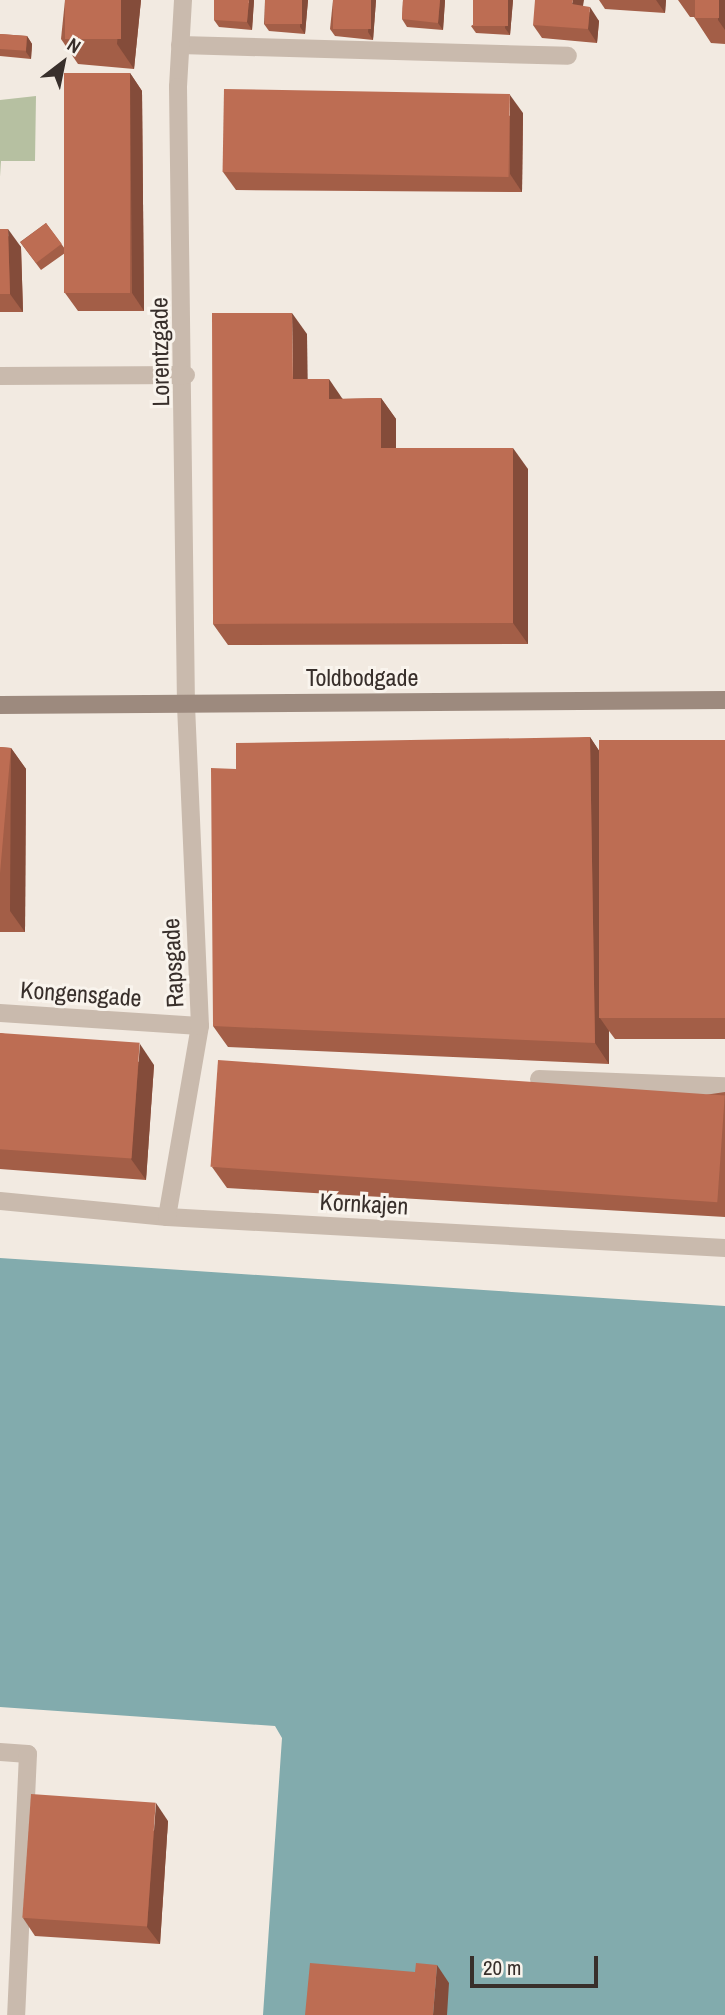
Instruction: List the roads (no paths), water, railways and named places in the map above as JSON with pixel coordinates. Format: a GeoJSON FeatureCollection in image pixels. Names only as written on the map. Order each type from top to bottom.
{"type":"FeatureCollection","features":[{"type":"Feature","properties":{"kind":"street","name":"Lorentzgade"},"geometry":{"type":"LineString","coordinates":[[183,0],[180,45],[186,375],[186,704]]}},
{"type":"Feature","properties":{"kind":"street"},"geometry":{"type":"LineString","coordinates":[[180,45],[568,56]]}},
{"type":"Feature","properties":{"kind":"street"},"geometry":{"type":"LineString","coordinates":[[0,376],[186,375]]}},
{"type":"Feature","properties":{"kind":"street","name":"Toldbodgade"},"geometry":{"type":"LineString","coordinates":[[0,705],[725,699]]}},
{"type":"Feature","properties":{"kind":"street","name":"Rapsgade"},"geometry":{"type":"LineString","coordinates":[[167,1217],[200,1026],[186,704]]}},
{"type":"Feature","properties":{"kind":"street","name":"Kongensgade"},"geometry":{"type":"LineString","coordinates":[[0,1013],[200,1026]]}},
{"type":"Feature","properties":{"kind":"street"},"geometry":{"type":"LineString","coordinates":[[539,1079],[725,1086]]}},
{"type":"Feature","properties":{"kind":"street","name":"Kornkajen"},"geometry":{"type":"LineString","coordinates":[[0,1201],[167,1217],[725,1248]]}},
{"type":"Feature","properties":{"kind":"street"},"geometry":{"type":"LineString","coordinates":[[0,1752],[28,1754],[16,2015]]}},
{"type":"Feature","properties":{"kind":"water"},"geometry":{"type":"Polygon","coordinates":[[[0,1258],[725,1306],[725,2015],[263,2015],[282,1738],[275,1726],[0,1707],[0,1258]]]}}]}
